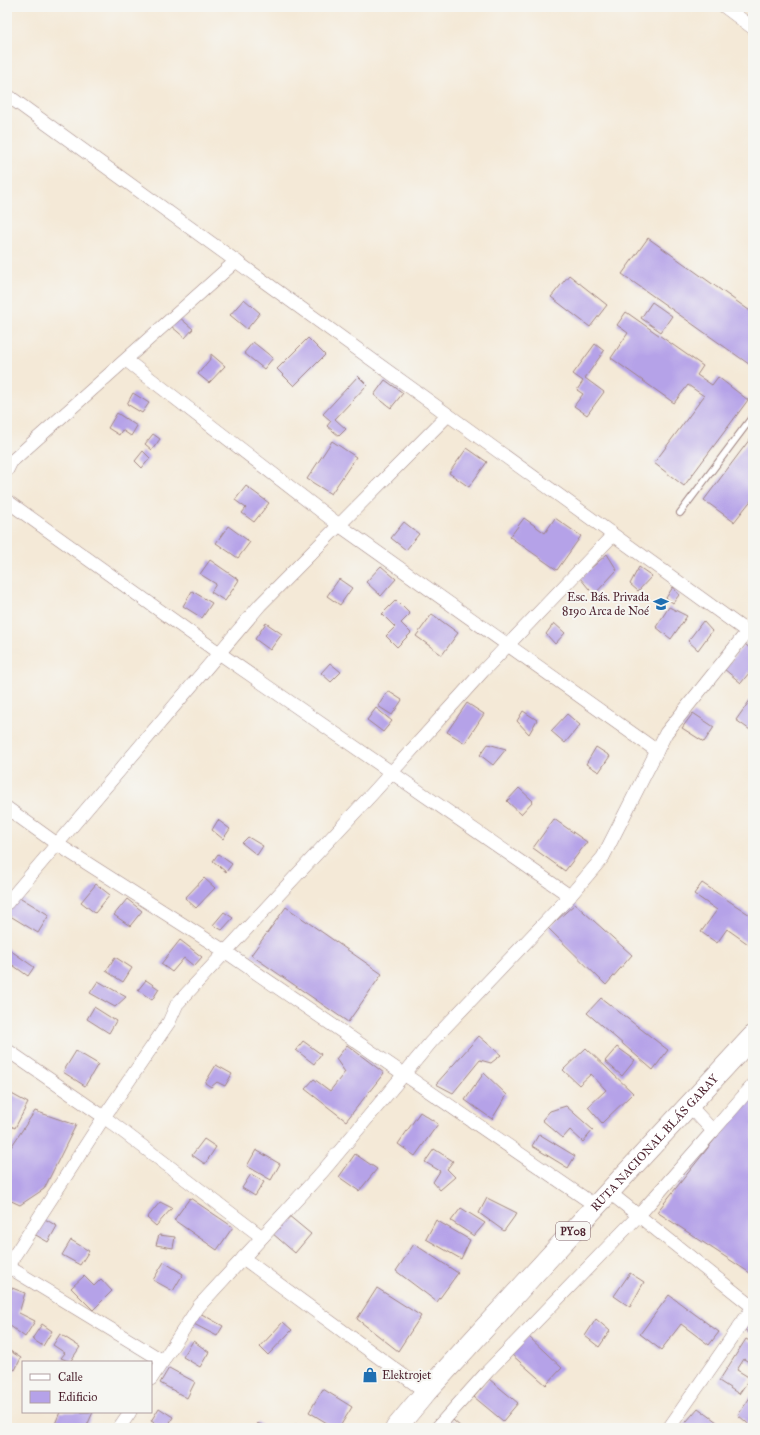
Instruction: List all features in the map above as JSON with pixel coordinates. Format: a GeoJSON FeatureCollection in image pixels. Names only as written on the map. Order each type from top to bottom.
{"type":"FeatureCollection","features":[{"type":"Feature","properties":{"kind":"highway","name":"RUTA NACIONAL BLÁS GARAY"},"geometry":{"type":"LineString","coordinates":[[396,1428],[426,1392],[753,1036]]}},
{"type":"Feature","properties":{"kind":"street"},"geometry":{"type":"LineString","coordinates":[[725,7],[753,28]]}},
{"type":"Feature","properties":{"kind":"street"},"geometry":{"type":"LineString","coordinates":[[7,95],[750,634],[666,733],[603,857],[570,896],[432,1042],[323,1171],[199,1306],[152,1378]]}},
{"type":"Feature","properties":{"kind":"street"},"geometry":{"type":"LineString","coordinates":[[7,470],[11,462],[236,261]]}},
{"type":"Feature","properties":{"kind":"street"},"geometry":{"type":"LineString","coordinates":[[126,360],[340,525],[657,751]]}},
{"type":"Feature","properties":{"kind":"street"},"geometry":{"type":"LineString","coordinates":[[7,903],[260,605],[448,415]]}},
{"type":"Feature","properties":{"kind":"street"},"geometry":{"type":"LineString","coordinates":[[7,501],[219,652],[570,896]]}},
{"type":"Feature","properties":{"kind":"street"},"geometry":{"type":"LineString","coordinates":[[163,1361],[7,1266],[104,1117],[169,1022],[178,1004],[508,646],[613,535]]}},
{"type":"Feature","properties":{"kind":"street"},"geometry":{"type":"LineString","coordinates":[[7,808],[56,844],[226,952],[404,1074],[602,1199],[639,1215],[753,1307],[669,1428]]}},
{"type":"Feature","properties":{"kind":"street"},"geometry":{"type":"LineString","coordinates":[[7,1050],[104,1117],[262,1237]]}},
{"type":"Feature","properties":{"kind":"street"},"geometry":{"type":"LineString","coordinates":[[437,1428],[493,1366],[639,1215],[753,1085]]}},
{"type":"Feature","properties":{"kind":"street"},"geometry":{"type":"LineString","coordinates":[[689,1105],[713,1130]]}},
{"type":"Feature","properties":{"kind":"street"},"geometry":{"type":"LineString","coordinates":[[243,1258],[426,1392]]}},
{"type":"Feature","properties":{"kind":"street"},"geometry":{"type":"LineString","coordinates":[[119,1428],[129,1413]]}},
{"type":"Feature","properties":{"kind":"lane"},"geometry":{"type":"LineString","coordinates":[[680,513],[753,416]]}},
{"type":"Feature","properties":{"kind":"building"},"geometry":{"type":"Polygon","coordinates":[[[648,238],[753,313],[753,367],[622,274],[648,238]]]}},
{"type":"Feature","properties":{"kind":"building"},"geometry":{"type":"Polygon","coordinates":[[[569,275],[607,305],[590,327],[551,297],[569,275]]]}},
{"type":"Feature","properties":{"kind":"building"},"geometry":{"type":"Polygon","coordinates":[[[244,299],[260,313],[247,329],[230,315],[244,299]]]}},
{"type":"Feature","properties":{"kind":"building"},"geometry":{"type":"Polygon","coordinates":[[[652,302],[672,316],[661,332],[641,318],[652,302]]]}},
{"type":"Feature","properties":{"kind":"building"},"geometry":{"type":"Polygon","coordinates":[[[626,312],[703,366],[697,375],[712,385],[718,377],[748,400],[684,486],[654,463],[704,396],[688,385],[674,403],[611,358],[628,333],[617,325],[626,312]]]}},
{"type":"Feature","properties":{"kind":"building"},"geometry":{"type":"Polygon","coordinates":[[[179,317],[193,329],[185,338],[171,326],[179,317]]]}},
{"type":"Feature","properties":{"kind":"building"},"geometry":{"type":"Polygon","coordinates":[[[308,338],[325,355],[294,386],[277,369],[308,338]]]}},
{"type":"Feature","properties":{"kind":"building"},"geometry":{"type":"Polygon","coordinates":[[[253,342],[273,358],[264,369],[244,353],[253,342]]]}},
{"type":"Feature","properties":{"kind":"building"},"geometry":{"type":"Polygon","coordinates":[[[595,344],[604,351],[585,378],[604,392],[587,415],[574,406],[583,394],[577,390],[583,381],[573,374],[595,344]]]}},
{"type":"Feature","properties":{"kind":"building"},"geometry":{"type":"Polygon","coordinates":[[[211,354],[225,366],[209,383],[198,374],[211,358],[211,354]]]}},
{"type":"Feature","properties":{"kind":"building"},"geometry":{"type":"Polygon","coordinates":[[[358,376],[367,385],[335,419],[346,429],[339,436],[327,426],[331,421],[323,414],[358,376]]]}},
{"type":"Feature","properties":{"kind":"building"},"geometry":{"type":"Polygon","coordinates":[[[385,380],[403,393],[391,408],[374,395],[385,380]]]}},
{"type":"Feature","properties":{"kind":"building"},"geometry":{"type":"Polygon","coordinates":[[[133,393],[149,403],[142,413],[127,404],[133,393]]]}},
{"type":"Feature","properties":{"kind":"building"},"geometry":{"type":"Polygon","coordinates":[[[117,413],[137,426],[131,436],[122,430],[119,435],[108,428],[117,413]]]}},
{"type":"Feature","properties":{"kind":"building"},"geometry":{"type":"Polygon","coordinates":[[[153,434],[160,439],[152,450],[145,444],[153,434]]]}},
{"type":"Feature","properties":{"kind":"building"},"geometry":{"type":"Polygon","coordinates":[[[753,435],[753,498],[734,522],[704,500],[753,435]]]}},
{"type":"Feature","properties":{"kind":"building"},"geometry":{"type":"Polygon","coordinates":[[[332,441],[356,457],[331,494],[307,479],[332,441]]]}},
{"type":"Feature","properties":{"kind":"building"},"geometry":{"type":"Polygon","coordinates":[[[467,448],[487,462],[469,487],[449,473],[467,448]]]}},
{"type":"Feature","properties":{"kind":"building"},"geometry":{"type":"Polygon","coordinates":[[[143,451],[150,458],[142,468],[135,461],[143,451]]]}},
{"type":"Feature","properties":{"kind":"building"},"geometry":{"type":"Polygon","coordinates":[[[246,486],[269,503],[254,522],[242,513],[246,508],[235,500],[246,486]]]}},
{"type":"Feature","properties":{"kind":"building"},"geometry":{"type":"Polygon","coordinates":[[[524,518],[545,533],[555,518],[581,536],[557,570],[510,537],[524,518]]]}},
{"type":"Feature","properties":{"kind":"building"},"geometry":{"type":"Polygon","coordinates":[[[404,522],[419,534],[406,550],[391,538],[404,522]]]}},
{"type":"Feature","properties":{"kind":"building"},"geometry":{"type":"Polygon","coordinates":[[[228,526],[250,542],[238,558],[216,543],[228,526]]]}},
{"type":"Feature","properties":{"kind":"building"},"geometry":{"type":"Polygon","coordinates":[[[607,554],[617,570],[594,595],[580,578],[607,554]]]}},
{"type":"Feature","properties":{"kind":"building"},"geometry":{"type":"Polygon","coordinates":[[[210,560],[239,580],[225,601],[211,592],[216,584],[200,574],[210,560]]]}},
{"type":"Feature","properties":{"kind":"building"},"geometry":{"type":"Polygon","coordinates":[[[381,566],[396,579],[381,596],[366,582],[381,566]]]}},
{"type":"Feature","properties":{"kind":"building"},"geometry":{"type":"Polygon","coordinates":[[[639,567],[652,576],[638,591],[630,584],[639,567]]]}},
{"type":"Feature","properties":{"kind":"building"},"geometry":{"type":"Polygon","coordinates":[[[339,579],[352,588],[340,605],[327,596],[339,579]]]}},
{"type":"Feature","properties":{"kind":"building"},"geometry":{"type":"Polygon","coordinates":[[[673,587],[679,595],[673,603],[666,598],[673,587]]]}},
{"type":"Feature","properties":{"kind":"building"},"geometry":{"type":"Polygon","coordinates":[[[192,591],[212,603],[202,618],[183,606],[192,591]]]}},
{"type":"Feature","properties":{"kind":"building"},"geometry":{"type":"Polygon","coordinates":[[[396,600],[410,614],[401,623],[411,633],[397,647],[386,636],[395,627],[382,614],[396,600]]]}},
{"type":"Feature","properties":{"kind":"building"},"geometry":{"type":"Polygon","coordinates":[[[669,607],[687,616],[671,639],[656,627],[669,607]]]}},
{"type":"Feature","properties":{"kind":"building"},"geometry":{"type":"Polygon","coordinates":[[[432,614],[458,633],[442,655],[416,636],[432,614]]]}},
{"type":"Feature","properties":{"kind":"building"},"geometry":{"type":"Polygon","coordinates":[[[703,621],[712,631],[698,650],[688,641],[703,621]]]}},
{"type":"Feature","properties":{"kind":"building"},"geometry":{"type":"Polygon","coordinates":[[[266,623],[282,634],[270,650],[255,639],[266,623]]]}},
{"type":"Feature","properties":{"kind":"building"},"geometry":{"type":"Polygon","coordinates":[[[554,623],[565,633],[555,644],[546,634],[554,623]]]}},
{"type":"Feature","properties":{"kind":"building"},"geometry":{"type":"Polygon","coordinates":[[[745,644],[753,651],[753,668],[741,683],[724,669],[745,644]]]}},
{"type":"Feature","properties":{"kind":"building"},"geometry":{"type":"Polygon","coordinates":[[[330,663],[341,672],[331,682],[321,673],[330,663]]]}},
{"type":"Feature","properties":{"kind":"building"},"geometry":{"type":"Polygon","coordinates":[[[388,691],[402,700],[392,715],[378,706],[388,691]]]}},
{"type":"Feature","properties":{"kind":"building"},"geometry":{"type":"Polygon","coordinates":[[[753,696],[753,732],[736,720],[753,696]]]}},
{"type":"Feature","properties":{"kind":"building"},"geometry":{"type":"Polygon","coordinates":[[[467,703],[484,714],[465,743],[447,732],[467,703]]]}},
{"type":"Feature","properties":{"kind":"building"},"geometry":{"type":"Polygon","coordinates":[[[376,708],[392,721],[383,732],[367,720],[376,708]]]}},
{"type":"Feature","properties":{"kind":"building"},"geometry":{"type":"Polygon","coordinates":[[[523,711],[537,720],[529,734],[517,721],[523,711]]]}},
{"type":"Feature","properties":{"kind":"building"},"geometry":{"type":"Polygon","coordinates":[[[693,713],[714,727],[704,742],[682,728],[693,713]]]}},
{"type":"Feature","properties":{"kind":"building"},"geometry":{"type":"Polygon","coordinates":[[[567,714],[580,725],[565,743],[551,731],[567,714]]]}},
{"type":"Feature","properties":{"kind":"building"},"geometry":{"type":"Polygon","coordinates":[[[488,744],[506,749],[493,765],[480,755],[488,744]]]}},
{"type":"Feature","properties":{"kind":"building"},"geometry":{"type":"Polygon","coordinates":[[[596,747],[610,756],[599,772],[586,764],[596,747]]]}},
{"type":"Feature","properties":{"kind":"building"},"geometry":{"type":"Polygon","coordinates":[[[519,788],[533,801],[521,814],[507,801],[519,788]]]}},
{"type":"Feature","properties":{"kind":"building"},"geometry":{"type":"Polygon","coordinates":[[[554,819],[587,842],[565,871],[533,848],[554,819]]]}},
{"type":"Feature","properties":{"kind":"building"},"geometry":{"type":"Polygon","coordinates":[[[218,820],[230,829],[223,839],[212,830],[218,820]]]}},
{"type":"Feature","properties":{"kind":"building"},"geometry":{"type":"Polygon","coordinates":[[[248,837],[263,846],[257,855],[242,843],[248,837]]]}},
{"type":"Feature","properties":{"kind":"building"},"geometry":{"type":"Polygon","coordinates":[[[218,854],[232,864],[226,872],[213,861],[218,854]]]}},
{"type":"Feature","properties":{"kind":"building"},"geometry":{"type":"Polygon","coordinates":[[[204,878],[215,888],[196,908],[185,898],[204,878]]]}},
{"type":"Feature","properties":{"kind":"building"},"geometry":{"type":"Polygon","coordinates":[[[702,883],[753,917],[753,943],[751,946],[727,929],[717,943],[701,932],[717,910],[694,894],[702,883]]]}},
{"type":"Feature","properties":{"kind":"building"},"geometry":{"type":"Polygon","coordinates":[[[96,884],[110,895],[95,913],[81,902],[96,884]]]}},
{"type":"Feature","properties":{"kind":"building"},"geometry":{"type":"Polygon","coordinates":[[[16,895],[49,915],[38,933],[7,914],[7,911],[16,895]]]}},
{"type":"Feature","properties":{"kind":"building"},"geometry":{"type":"Polygon","coordinates":[[[127,899],[142,911],[130,926],[114,915],[127,899]]]}},
{"type":"Feature","properties":{"kind":"building"},"geometry":{"type":"Polygon","coordinates":[[[575,904],[632,955],[606,985],[548,928],[575,904]]]}},
{"type":"Feature","properties":{"kind":"building"},"geometry":{"type":"Polygon","coordinates":[[[286,907],[382,974],[348,1022],[251,955],[286,907]]]}},
{"type":"Feature","properties":{"kind":"building"},"geometry":{"type":"Polygon","coordinates":[[[224,912],[233,918],[222,930],[213,925],[224,912]]]}},
{"type":"Feature","properties":{"kind":"building"},"geometry":{"type":"Polygon","coordinates":[[[180,940],[202,957],[194,966],[184,958],[172,972],[161,964],[180,940]]]}},
{"type":"Feature","properties":{"kind":"building"},"geometry":{"type":"Polygon","coordinates":[[[7,948],[34,967],[28,976],[7,961],[7,948]]]}},
{"type":"Feature","properties":{"kind":"building"},"geometry":{"type":"Polygon","coordinates":[[[115,957],[132,968],[123,982],[106,971],[115,957]]]}},
{"type":"Feature","properties":{"kind":"building"},"geometry":{"type":"Polygon","coordinates":[[[146,980],[159,989],[152,1000],[138,990],[146,980]]]}},
{"type":"Feature","properties":{"kind":"building"},"geometry":{"type":"Polygon","coordinates":[[[98,981],[126,997],[115,1007],[90,993],[98,981]]]}},
{"type":"Feature","properties":{"kind":"building"},"geometry":{"type":"Polygon","coordinates":[[[601,998],[668,1050],[653,1070],[587,1013],[601,998]]]}},
{"type":"Feature","properties":{"kind":"building"},"geometry":{"type":"Polygon","coordinates":[[[94,1007],[116,1021],[109,1033],[87,1019],[94,1007]]]}},
{"type":"Feature","properties":{"kind":"building"},"geometry":{"type":"Polygon","coordinates":[[[479,1036],[501,1055],[491,1063],[480,1060],[453,1093],[436,1084],[479,1036]]]}},
{"type":"Feature","properties":{"kind":"building"},"geometry":{"type":"Polygon","coordinates":[[[303,1041],[321,1054],[314,1064],[296,1050],[303,1041]]]}},
{"type":"Feature","properties":{"kind":"building"},"geometry":{"type":"Polygon","coordinates":[[[347,1045],[384,1073],[346,1121],[305,1089],[314,1079],[330,1091],[345,1072],[336,1059],[347,1045]]]}},
{"type":"Feature","properties":{"kind":"building"},"geometry":{"type":"Polygon","coordinates":[[[617,1047],[635,1060],[622,1076],[605,1061],[617,1047]]]}},
{"type":"Feature","properties":{"kind":"building"},"geometry":{"type":"Polygon","coordinates":[[[586,1048],[633,1093],[602,1123],[588,1107],[606,1090],[591,1074],[579,1085],[563,1070],[586,1048]]]}},
{"type":"Feature","properties":{"kind":"building"},"geometry":{"type":"Polygon","coordinates":[[[76,1051],[98,1064],[85,1086],[63,1072],[76,1051]]]}},
{"type":"Feature","properties":{"kind":"building"},"geometry":{"type":"Polygon","coordinates":[[[216,1065],[232,1074],[225,1086],[217,1082],[211,1087],[205,1083],[216,1065]]]}},
{"type":"Feature","properties":{"kind":"building"},"geometry":{"type":"Polygon","coordinates":[[[484,1073],[507,1095],[492,1119],[465,1100],[484,1073]]]}},
{"type":"Feature","properties":{"kind":"building"},"geometry":{"type":"Polygon","coordinates":[[[753,1091],[753,1275],[657,1212],[753,1091]]]}},
{"type":"Feature","properties":{"kind":"building"},"geometry":{"type":"Polygon","coordinates":[[[8,1092],[28,1103],[15,1128],[7,1124],[8,1092]]]}},
{"type":"Feature","properties":{"kind":"building"},"geometry":{"type":"Polygon","coordinates":[[[566,1106],[593,1130],[583,1142],[570,1130],[563,1138],[542,1120],[550,1111],[566,1106]]]}},
{"type":"Feature","properties":{"kind":"building"},"geometry":{"type":"Polygon","coordinates":[[[35,1111],[76,1125],[44,1189],[20,1205],[7,1199],[7,1153],[35,1111]]]}},
{"type":"Feature","properties":{"kind":"building"},"geometry":{"type":"Polygon","coordinates":[[[420,1112],[438,1124],[415,1156],[398,1144],[420,1112]]]}},
{"type":"Feature","properties":{"kind":"building"},"geometry":{"type":"Polygon","coordinates":[[[539,1134],[575,1156],[568,1168],[532,1146],[539,1134]]]}},
{"type":"Feature","properties":{"kind":"building"},"geometry":{"type":"Polygon","coordinates":[[[204,1139],[216,1147],[205,1164],[192,1155],[204,1139]]]}},
{"type":"Feature","properties":{"kind":"building"},"geometry":{"type":"Polygon","coordinates":[[[434,1149],[453,1161],[447,1169],[455,1177],[440,1190],[433,1182],[440,1171],[425,1162],[434,1149]]]}},
{"type":"Feature","properties":{"kind":"building"},"geometry":{"type":"Polygon","coordinates":[[[256,1150],[280,1164],[271,1180],[247,1166],[256,1150]]]}},
{"type":"Feature","properties":{"kind":"building"},"geometry":{"type":"Polygon","coordinates":[[[355,1154],[377,1169],[359,1191],[339,1177],[355,1154]]]}},
{"type":"Feature","properties":{"kind":"building"},"geometry":{"type":"Polygon","coordinates":[[[251,1174],[264,1182],[255,1196],[242,1188],[251,1174]]]}},
{"type":"Feature","properties":{"kind":"building"},"geometry":{"type":"Polygon","coordinates":[[[190,1198],[233,1227],[217,1250],[174,1220],[190,1198]]]}},
{"type":"Feature","properties":{"kind":"building"},"geometry":{"type":"Polygon","coordinates":[[[487,1198],[517,1213],[504,1231],[479,1213],[487,1198]]]}},
{"type":"Feature","properties":{"kind":"building"},"geometry":{"type":"Polygon","coordinates":[[[160,1202],[172,1208],[156,1226],[147,1218],[160,1202]]]}},
{"type":"Feature","properties":{"kind":"building"},"geometry":{"type":"Polygon","coordinates":[[[461,1208],[485,1223],[474,1236],[451,1221],[461,1208]]]}},
{"type":"Feature","properties":{"kind":"building"},"geometry":{"type":"Polygon","coordinates":[[[288,1215],[311,1234],[295,1253],[272,1233],[288,1215]]]}},
{"type":"Feature","properties":{"kind":"building"},"geometry":{"type":"Polygon","coordinates":[[[43,1218],[57,1226],[48,1242],[34,1234],[43,1218]]]}},
{"type":"Feature","properties":{"kind":"building"},"geometry":{"type":"Polygon","coordinates":[[[436,1220],[470,1240],[461,1259],[426,1239],[436,1220]]]}},
{"type":"Feature","properties":{"kind":"building"},"geometry":{"type":"Polygon","coordinates":[[[159,1235],[175,1237],[173,1248],[156,1245],[159,1235]]]}},
{"type":"Feature","properties":{"kind":"building"},"geometry":{"type":"Polygon","coordinates":[[[71,1240],[89,1251],[80,1265],[62,1255],[71,1240]]]}},
{"type":"Feature","properties":{"kind":"building"},"geometry":{"type":"Polygon","coordinates":[[[414,1244],[458,1273],[437,1302],[396,1271],[414,1244]]]}},
{"type":"Feature","properties":{"kind":"building"},"geometry":{"type":"Polygon","coordinates":[[[164,1262],[183,1274],[173,1291],[153,1280],[164,1262]]]}},
{"type":"Feature","properties":{"kind":"building"},"geometry":{"type":"Polygon","coordinates":[[[630,1273],[644,1282],[630,1307],[614,1296],[630,1273]]]}},
{"type":"Feature","properties":{"kind":"building"},"geometry":{"type":"Polygon","coordinates":[[[84,1276],[94,1286],[101,1279],[112,1291],[93,1310],[71,1288],[84,1276]]]}},
{"type":"Feature","properties":{"kind":"building"},"geometry":{"type":"Polygon","coordinates":[[[7,1286],[25,1293],[19,1313],[35,1321],[25,1337],[9,1325],[7,1328],[7,1286]]]}},
{"type":"Feature","properties":{"kind":"building"},"geometry":{"type":"Polygon","coordinates":[[[377,1288],[421,1316],[398,1351],[357,1319],[377,1288]]]}},
{"type":"Feature","properties":{"kind":"building"},"geometry":{"type":"Polygon","coordinates":[[[669,1295],[719,1332],[709,1345],[681,1324],[661,1350],[640,1334],[669,1295]]]}},
{"type":"Feature","properties":{"kind":"building"},"geometry":{"type":"Polygon","coordinates":[[[198,1312],[223,1326],[217,1336],[192,1323],[198,1312]]]}},
{"type":"Feature","properties":{"kind":"building"},"geometry":{"type":"Polygon","coordinates":[[[753,1317],[753,1336],[744,1329],[753,1317]]]}},
{"type":"Feature","properties":{"kind":"building"},"geometry":{"type":"Polygon","coordinates":[[[596,1319],[610,1331],[599,1347],[585,1336],[596,1319]]]}},
{"type":"Feature","properties":{"kind":"building"},"geometry":{"type":"Polygon","coordinates":[[[283,1322],[292,1330],[268,1355],[260,1347],[283,1322]]]}},
{"type":"Feature","properties":{"kind":"building"},"geometry":{"type":"Polygon","coordinates":[[[42,1324],[52,1331],[43,1346],[32,1339],[42,1324]]]}},
{"type":"Feature","properties":{"kind":"building"},"geometry":{"type":"Polygon","coordinates":[[[60,1334],[80,1347],[71,1361],[68,1361],[61,1358],[65,1353],[53,1345],[60,1334]]]}},
{"type":"Feature","properties":{"kind":"building"},"geometry":{"type":"Polygon","coordinates":[[[528,1336],[562,1368],[546,1385],[511,1354],[528,1336]]]}},
{"type":"Feature","properties":{"kind":"building"},"geometry":{"type":"Polygon","coordinates":[[[746,1339],[753,1343],[753,1365],[744,1359],[737,1370],[750,1378],[739,1394],[719,1381],[746,1339]]]}},
{"type":"Feature","properties":{"kind":"building"},"geometry":{"type":"Polygon","coordinates":[[[193,1341],[209,1352],[200,1367],[183,1357],[193,1341]]]}},
{"type":"Feature","properties":{"kind":"building"},"geometry":{"type":"Polygon","coordinates":[[[7,1349],[21,1358],[15,1370],[7,1365],[7,1349]]]}},
{"type":"Feature","properties":{"kind":"building"},"geometry":{"type":"Polygon","coordinates":[[[169,1368],[195,1382],[187,1398],[160,1383],[169,1368]]]}},
{"type":"Feature","properties":{"kind":"building"},"geometry":{"type":"Polygon","coordinates":[[[489,1379],[518,1403],[503,1421],[474,1397],[489,1379]]]}},
{"type":"Feature","properties":{"kind":"building"},"geometry":{"type":"Polygon","coordinates":[[[323,1389],[352,1407],[339,1428],[335,1428],[309,1412],[323,1389]]]}},
{"type":"Feature","properties":{"kind":"building"},"geometry":{"type":"Polygon","coordinates":[[[753,1393],[753,1428],[738,1415],[753,1393]]]}},
{"type":"Feature","properties":{"kind":"building"},"geometry":{"type":"Polygon","coordinates":[[[159,1408],[173,1417],[167,1428],[163,1428],[151,1421],[159,1408]]]}},
{"type":"Feature","properties":{"kind":"building"},"geometry":{"type":"Polygon","coordinates":[[[698,1408],[725,1428],[681,1428],[698,1408]]]}},
{"type":"Feature","properties":{"kind":"building"},"geometry":{"type":"Polygon","coordinates":[[[60,1413],[93,1413],[86,1428],[66,1428],[55,1424],[60,1413]]]}},
{"type":"Feature","properties":{"kind":"building"},"geometry":{"type":"Polygon","coordinates":[[[453,1420],[462,1428],[446,1428],[453,1420]]]}},
{"type":"Feature","properties":{"kind":"building"},"geometry":{"type":"Polygon","coordinates":[[[258,1423],[266,1428],[255,1428],[258,1423]]]}},
{"type":"Feature","properties":{"kind":"building"},"geometry":{"type":"Polygon","coordinates":[[[295,1424],[302,1428],[292,1428],[295,1424]]]}},
{"type":"Feature","properties":{"kind":"place","name":"Esc. Bás. Privada 8190 Arca de Noé"},"geometry":{"type":"Point","coordinates":[661,604]}},
{"type":"Feature","properties":{"kind":"place","name":"Elektrojet"},"geometry":{"type":"Point","coordinates":[370,1375]}}]}
